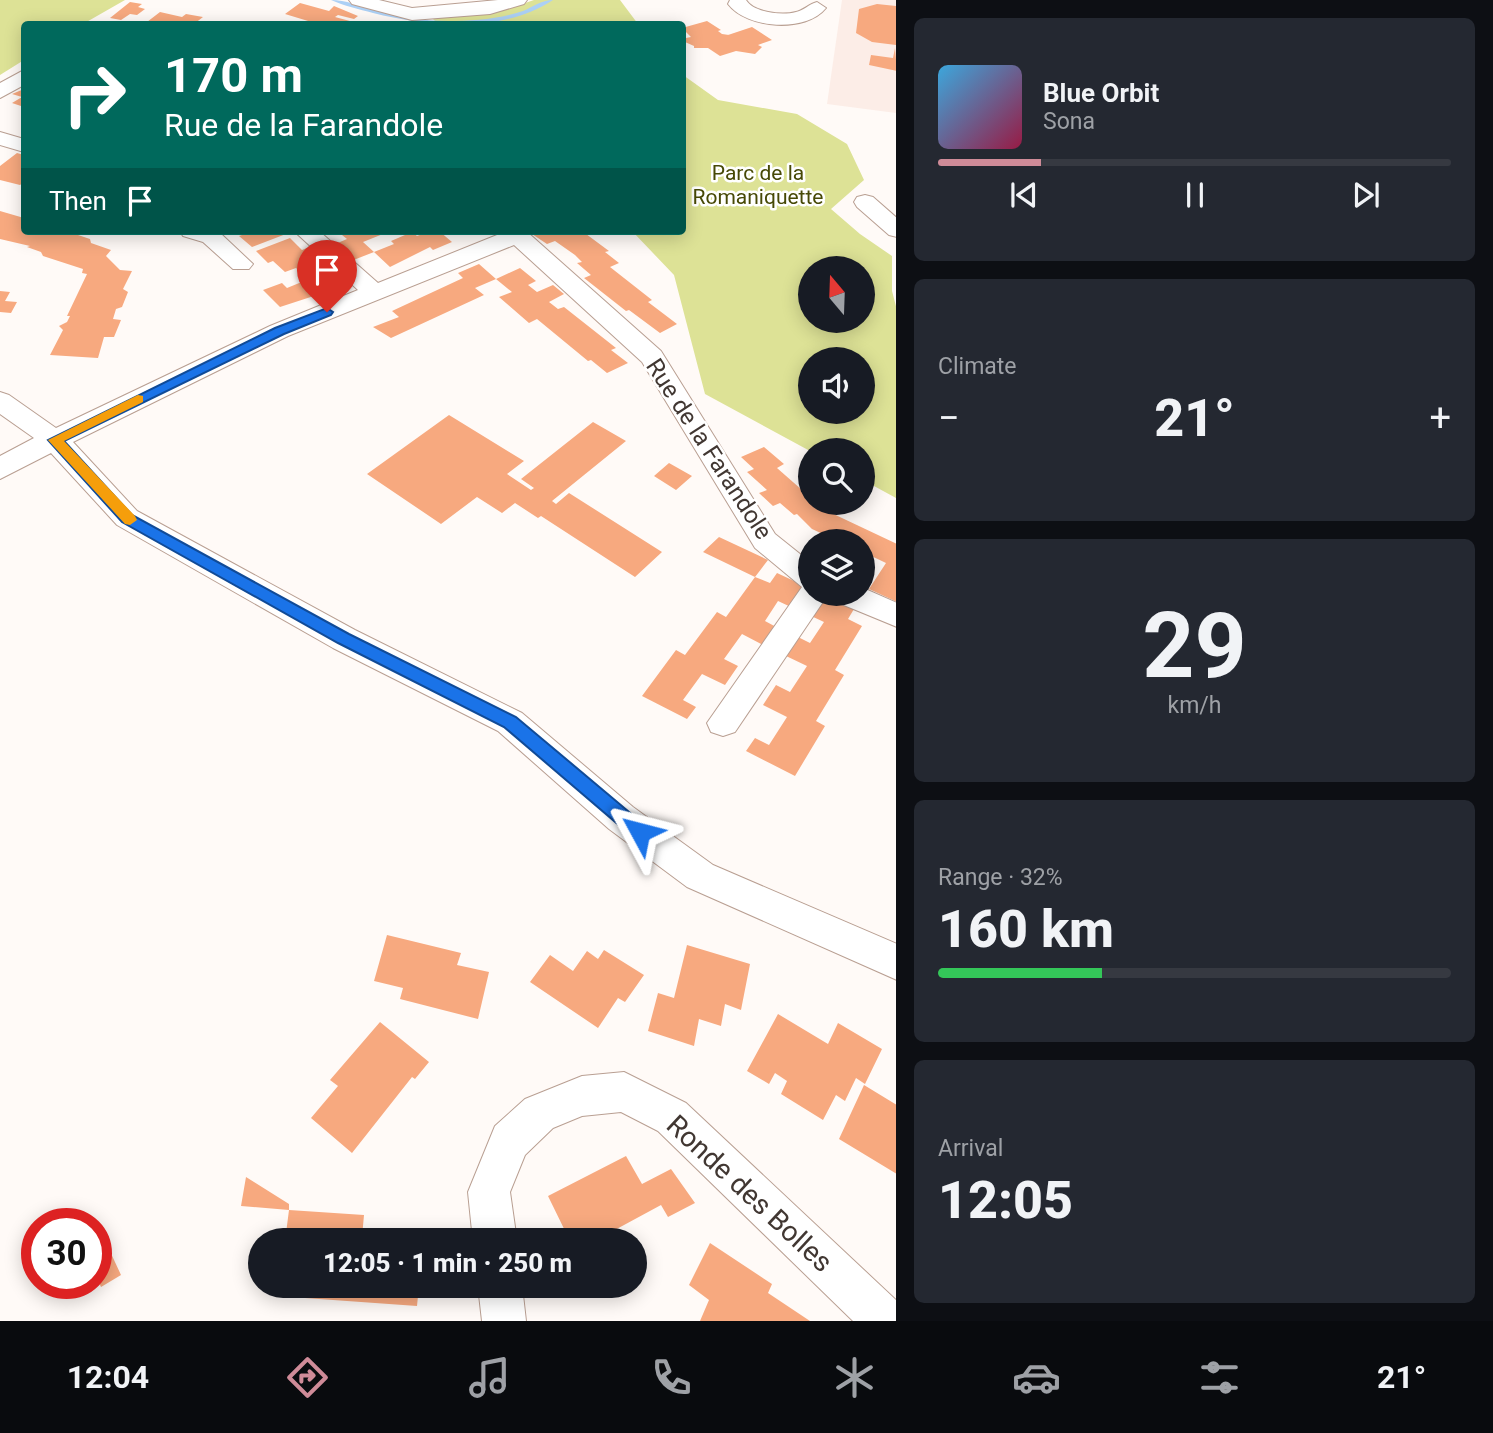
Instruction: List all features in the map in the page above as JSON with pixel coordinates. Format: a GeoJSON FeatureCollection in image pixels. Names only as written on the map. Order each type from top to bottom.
{"type":"FeatureCollection","features":[{"type":"Feature","properties":{"kind":"street"},"geometry":{"type":"LineString","coordinates":[[358,0],[412,14],[490,8],[518,0]]}},
{"type":"Feature","properties":{"kind":"street"},"geometry":{"type":"LineString","coordinates":[[738,0],[782,9],[819,4]]}},
{"type":"Feature","properties":{"kind":"street"},"geometry":{"type":"LineString","coordinates":[[0,92],[21,78]]}},
{"type":"Feature","properties":{"kind":"street"},"geometry":{"type":"LineString","coordinates":[[0,138],[21,145]]}},
{"type":"Feature","properties":{"kind":"street"},"geometry":{"type":"LineString","coordinates":[[865,202],[896,230]]}},
{"type":"Feature","properties":{"kind":"street"},"geometry":{"type":"LineString","coordinates":[[204,235],[211,237],[241,264]]}},
{"type":"Feature","properties":{"kind":"street"},"geometry":{"type":"LineString","coordinates":[[310,235],[375,293]]}},
{"type":"Feature","properties":{"kind":"street","name":"Rue de la Farandole"},"geometry":{"type":"LineString","coordinates":[[0,469],[279,331],[509,235]]}},
{"type":"Feature","properties":{"kind":"street","name":"Rue de la Farandole"},"geometry":{"type":"LineString","coordinates":[[516,235],[652,357],[765,541],[798,568]]}},
{"type":"Feature","properties":{"kind":"street"},"geometry":{"type":"LineString","coordinates":[[0,401],[55,440],[127,518],[344,639],[510,722],[621,817],[700,876],[896,963]]}},
{"type":"Feature","properties":{"kind":"street"},"geometry":{"type":"LineString","coordinates":[[723,723],[805,606]]}},
{"type":"Feature","properties":{"kind":"street"},"geometry":{"type":"LineString","coordinates":[[874,606],[896,616]]}},
{"type":"Feature","properties":{"kind":"street","name":"Ronde des Bolles"},"geometry":{"type":"LineString","coordinates":[[493,1228],[489,1192],[510,1141],[539,1112],[582,1096],[624,1092],[672,1117],[885,1321]]}},
{"type":"Feature","properties":{"kind":"street"},"geometry":{"type":"LineString","coordinates":[[502,1298],[505,1321]]}},
{"type":"Feature","properties":{"kind":"shaded area"},"geometry":{"type":"Polygon","coordinates":[[[842,0],[896,0],[896,113],[827,104],[842,0]]]}},
{"type":"Feature","properties":{"kind":"green space"},"geometry":{"type":"Polygon","coordinates":[[[0,0],[125,0],[88,21],[21,21],[21,62],[0,75],[0,0]]]}},
{"type":"Feature","properties":{"kind":"green space"},"geometry":{"type":"Polygon","coordinates":[[[534,0],[620,0],[636,21],[435,21],[432,18],[495,13],[534,0]]]}},
{"type":"Feature","properties":{"kind":"green space","name":"Parc de la Romaniquette"},"geometry":{"type":"Polygon","coordinates":[[[686,77],[718,100],[797,114],[847,144],[864,180],[831,209],[860,234],[892,256],[892,291],[896,306],[896,498],[875,487],[875,438],[798,438],[798,444],[705,394],[674,275],[636,235],[686,235],[686,77]]]}},
{"type":"Feature","properties":{"kind":"building"},"geometry":{"type":"Polygon","coordinates":[[[130,2],[142,4],[138,7],[145,9],[137,15],[130,14],[121,20],[110,18],[130,2]]]}},
{"type":"Feature","properties":{"kind":"building"},"geometry":{"type":"Polygon","coordinates":[[[300,3],[329,11],[334,6],[358,16],[354,19],[338,15],[335,17],[350,21],[308,21],[285,14],[300,3]]]}},
{"type":"Feature","properties":{"kind":"building"},"geometry":{"type":"Polygon","coordinates":[[[877,4],[896,6],[896,45],[872,42],[856,33],[859,9],[877,4]]]}},
{"type":"Feature","properties":{"kind":"building"},"geometry":{"type":"Polygon","coordinates":[[[160,12],[182,17],[186,14],[203,17],[198,21],[148,21],[160,12]]]}},
{"type":"Feature","properties":{"kind":"building"},"geometry":{"type":"Polygon","coordinates":[[[707,21],[721,30],[718,31],[722,34],[728,35],[752,27],[772,40],[758,45],[762,47],[755,54],[736,51],[720,56],[708,48],[694,48],[686,42],[686,38],[691,37],[686,32],[686,27],[707,21]]]}},
{"type":"Feature","properties":{"kind":"building"},"geometry":{"type":"Polygon","coordinates":[[[895,48],[896,71],[869,65],[871,55],[893,58],[895,48]]]}},
{"type":"Feature","properties":{"kind":"building"},"geometry":{"type":"Polygon","coordinates":[[[21,98],[21,106],[12,103],[21,98]]]}},
{"type":"Feature","properties":{"kind":"building"},"geometry":{"type":"Polygon","coordinates":[[[17,153],[21,154],[21,184],[0,180],[0,166],[17,153]]]}},
{"type":"Feature","properties":{"kind":"building"},"geometry":{"type":"Polygon","coordinates":[[[0,211],[21,217],[21,235],[78,235],[111,250],[106,256],[120,270],[132,271],[123,289],[128,292],[122,307],[116,309],[113,319],[121,320],[114,337],[104,337],[98,358],[50,355],[63,330],[59,326],[67,322],[70,316],[67,316],[87,274],[82,273],[83,269],[43,256],[41,252],[27,247],[30,246],[0,239],[0,211]]]}},
{"type":"Feature","properties":{"kind":"building"},"geometry":{"type":"Polygon","coordinates":[[[242,235],[283,235],[252,247],[239,236],[242,235]]]}},
{"type":"Feature","properties":{"kind":"building"},"geometry":{"type":"Polygon","coordinates":[[[342,235],[380,235],[363,242],[374,252],[351,261],[333,245],[347,239],[342,235]]]}},
{"type":"Feature","properties":{"kind":"building"},"geometry":{"type":"Polygon","coordinates":[[[405,235],[444,235],[452,242],[433,250],[430,247],[390,267],[374,252],[394,244],[391,241],[405,235]]]}},
{"type":"Feature","properties":{"kind":"building"},"geometry":{"type":"Polygon","coordinates":[[[534,235],[587,235],[609,251],[605,252],[619,263],[610,267],[677,324],[660,333],[629,310],[626,311],[584,278],[591,275],[577,263],[582,262],[575,255],[555,241],[547,244],[534,235]]]}},
{"type":"Feature","properties":{"kind":"building"},"geometry":{"type":"Polygon","coordinates":[[[290,238],[302,250],[307,248],[320,259],[324,257],[336,268],[310,279],[326,292],[280,307],[263,290],[282,283],[287,288],[309,279],[296,268],[285,272],[273,261],[268,263],[256,251],[290,238]]]}},
{"type":"Feature","properties":{"kind":"building"},"geometry":{"type":"Polygon","coordinates":[[[479,264],[496,279],[475,288],[484,295],[391,338],[373,327],[399,317],[392,311],[463,278],[458,273],[479,264]]]}},
{"type":"Feature","properties":{"kind":"building"},"geometry":{"type":"Polygon","coordinates":[[[520,268],[536,281],[528,285],[537,292],[553,285],[564,294],[549,302],[558,309],[564,307],[616,348],[611,350],[628,363],[607,373],[591,360],[588,361],[537,319],[529,323],[499,297],[512,292],[496,279],[520,268]]]}},
{"type":"Feature","properties":{"kind":"building"},"geometry":{"type":"Polygon","coordinates":[[[0,291],[10,292],[5,301],[17,302],[11,313],[0,312],[0,291]]]}},
{"type":"Feature","properties":{"kind":"building"},"geometry":{"type":"Polygon","coordinates":[[[449,415],[524,461],[507,474],[531,490],[534,488],[521,479],[593,422],[626,441],[552,501],[556,504],[569,493],[662,552],[635,577],[541,516],[538,518],[515,503],[502,513],[477,497],[441,524],[367,474],[449,415]]]}},
{"type":"Feature","properties":{"kind":"building"},"geometry":{"type":"Polygon","coordinates":[[[764,447],[784,464],[777,468],[798,486],[798,515],[794,515],[780,503],[773,506],[759,493],[767,490],[747,472],[754,469],[741,457],[764,447]]]}},
{"type":"Feature","properties":{"kind":"building"},"geometry":{"type":"Polygon","coordinates":[[[669,463],[692,476],[676,490],[654,476],[669,463]]]}},
{"type":"Feature","properties":{"kind":"building"},"geometry":{"type":"Polygon","coordinates":[[[798,515],[836,515],[865,529],[812,529],[798,515]]]}},
{"type":"Feature","properties":{"kind":"building"},"geometry":{"type":"Polygon","coordinates":[[[875,534],[896,544],[896,602],[875,592],[875,580],[886,563],[875,558],[875,534]]]}},
{"type":"Feature","properties":{"kind":"building"},"geometry":{"type":"Polygon","coordinates":[[[719,537],[768,560],[755,577],[703,552],[719,537]]]}},
{"type":"Feature","properties":{"kind":"building"},"geometry":{"type":"Polygon","coordinates":[[[777,573],[798,583],[798,600],[793,608],[778,601],[765,621],[778,628],[765,646],[742,634],[724,659],[738,666],[725,685],[702,674],[683,700],[696,707],[687,719],[642,696],[676,650],[685,655],[717,612],[726,617],[755,577],[770,583],[777,573]]]}},
{"type":"Feature","properties":{"kind":"building"},"geometry":{"type":"Polygon","coordinates":[[[815,606],[847,606],[854,609],[848,619],[862,626],[835,670],[844,675],[816,721],[825,726],[795,776],[746,751],[755,738],[769,745],[787,717],[763,705],[776,685],[790,692],[807,666],[784,655],[796,636],[810,643],[824,622],[809,615],[815,606]]]}},
{"type":"Feature","properties":{"kind":"building"},"geometry":{"type":"Polygon","coordinates":[[[387,935],[461,953],[457,965],[489,972],[478,1019],[400,999],[403,988],[374,981],[387,935]]]}},
{"type":"Feature","properties":{"kind":"building"},"geometry":{"type":"Polygon","coordinates":[[[687,945],[750,964],[741,1010],[725,1004],[721,1026],[699,1019],[694,1046],[648,1031],[658,993],[674,998],[687,945]]]}},
{"type":"Feature","properties":{"kind":"building"},"geometry":{"type":"Polygon","coordinates":[[[604,950],[644,975],[625,1002],[618,998],[598,1028],[530,982],[550,955],[573,971],[587,951],[598,959],[604,950]]]}},
{"type":"Feature","properties":{"kind":"building"},"geometry":{"type":"Polygon","coordinates":[[[778,1014],[828,1044],[838,1023],[882,1049],[865,1084],[856,1078],[845,1101],[836,1095],[823,1120],[781,1094],[787,1081],[775,1073],[769,1084],[747,1071],[778,1014]]]}},
{"type":"Feature","properties":{"kind":"building"},"geometry":{"type":"Polygon","coordinates":[[[380,1022],[429,1062],[415,1079],[412,1077],[352,1153],[311,1118],[338,1086],[330,1080],[380,1022]]]}},
{"type":"Feature","properties":{"kind":"building"},"geometry":{"type":"Polygon","coordinates":[[[864,1085],[896,1104],[896,1173],[839,1139],[864,1085]]]}},
{"type":"Feature","properties":{"kind":"building"},"geometry":{"type":"Polygon","coordinates":[[[626,1156],[642,1184],[671,1169],[695,1203],[668,1217],[661,1205],[618,1228],[564,1228],[548,1196],[626,1156]]]}},
{"type":"Feature","properties":{"kind":"building"},"geometry":{"type":"Polygon","coordinates":[[[246,1177],[289,1204],[289,1210],[241,1206],[246,1177]]]}},
{"type":"Feature","properties":{"kind":"building"},"geometry":{"type":"Polygon","coordinates":[[[289,1210],[364,1215],[363,1228],[287,1228],[289,1210]]]}},
{"type":"Feature","properties":{"kind":"building"},"geometry":{"type":"Polygon","coordinates":[[[710,1243],[772,1284],[768,1293],[810,1321],[700,1321],[709,1300],[689,1285],[710,1243]]]}},
{"type":"Feature","properties":{"kind":"building"},"geometry":{"type":"Polygon","coordinates":[[[112,1256],[121,1275],[112,1280],[112,1256]]]}},
{"type":"Feature","properties":{"kind":"building"},"geometry":{"type":"Polygon","coordinates":[[[305,1298],[418,1298],[417,1306],[305,1298]]]}},
{"type":"Feature","properties":{"kind":"waterway"},"geometry":{"type":"LineString","coordinates":[[334,0],[387,15],[429,21]]}},
{"type":"Feature","properties":{"kind":"waterway"},"geometry":{"type":"LineString","coordinates":[[480,21],[525,12],[550,0]]}},
{"type":"Feature","properties":{"kind":"slow traffic"},"geometry":{"type":"LineString","coordinates":[[130,520],[55,440],[138,399]]}},
{"type":"Feature","properties":{"kind":"route"},"geometry":{"type":"LineString","coordinates":[[327,312],[279,331],[55,440],[127,518],[344,639],[510,722],[640,832]]}}]}
